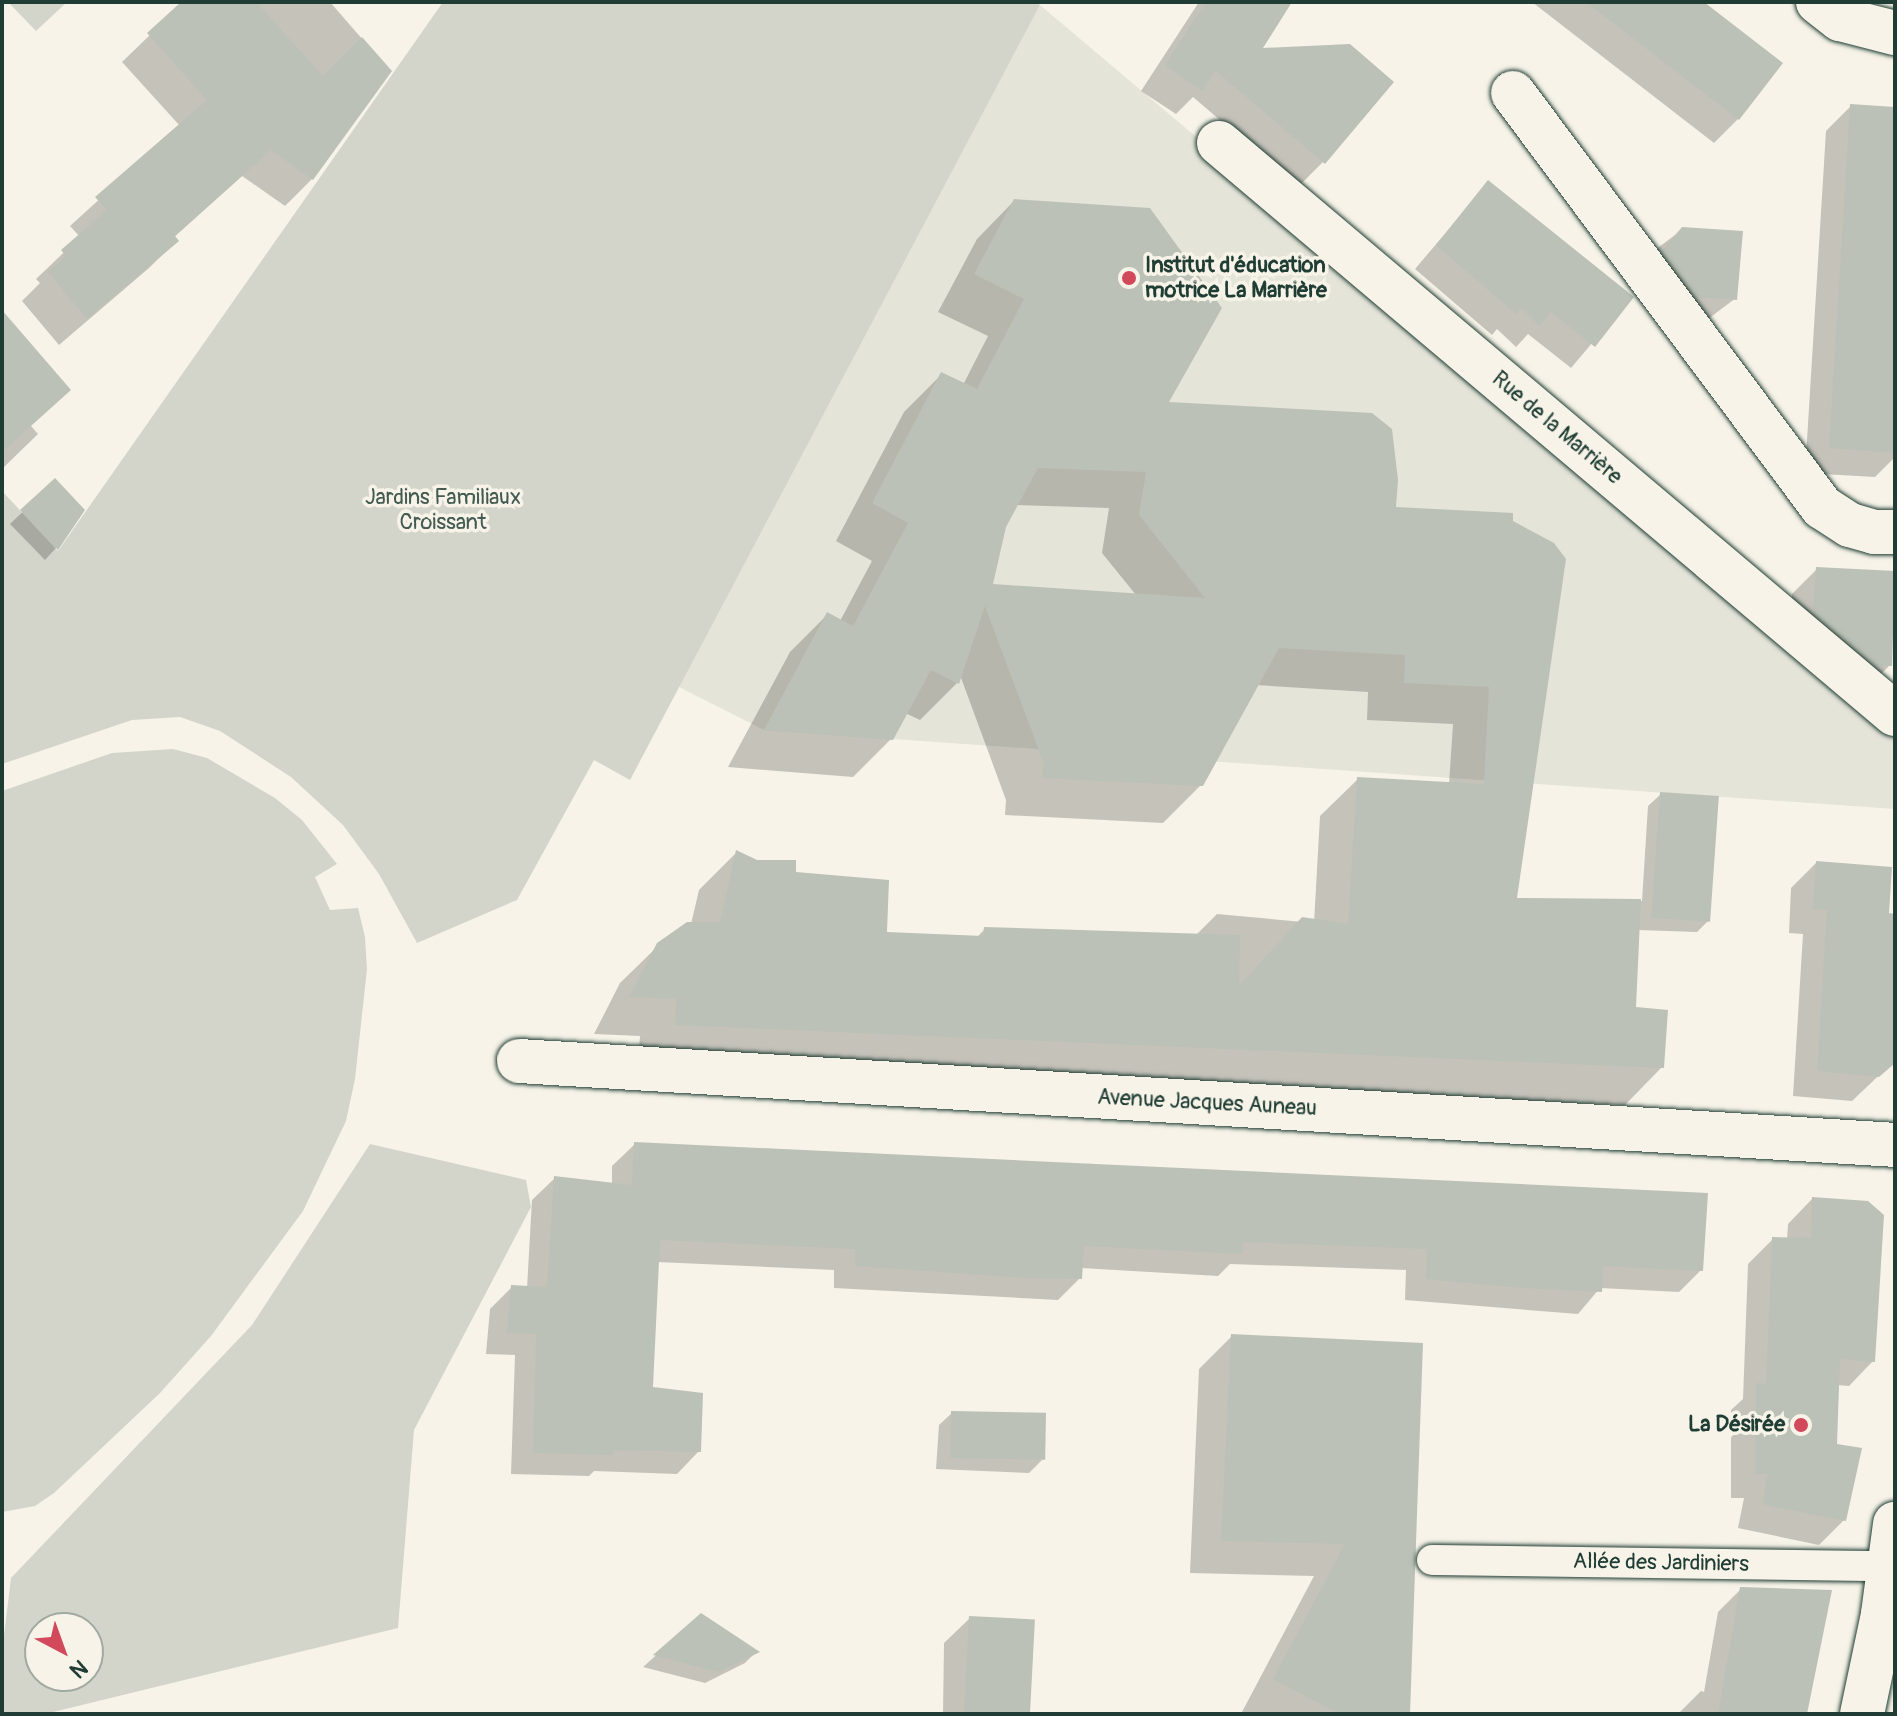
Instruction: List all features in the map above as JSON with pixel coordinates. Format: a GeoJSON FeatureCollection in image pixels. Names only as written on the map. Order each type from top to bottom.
{"type":"FeatureCollection","features":[{"type":"Feature","properties":{"kind":"street"},"geometry":{"type":"LineString","coordinates":[[1818,2],[1840,19],[1895,33]]}},
{"type":"Feature","properties":{"kind":"street"},"geometry":{"type":"LineString","coordinates":[[1513,93],[1822,507],[1850,525],[1874,532],[1895,532]]}},
{"type":"Feature","properties":{"kind":"street","name":"Rue de la Marrière"},"geometry":{"type":"LineString","coordinates":[[1219,143],[1895,714]]}},
{"type":"Feature","properties":{"kind":"street","name":"Avenue Jacques Auneau"},"geometry":{"type":"LineString","coordinates":[[519,1061],[1895,1145]]}},
{"type":"Feature","properties":{"kind":"street"},"geometry":{"type":"LineString","coordinates":[[1862,1714],[1892,1545]]}},
{"type":"Feature","properties":{"kind":"lane","name":"Allée des Jardiniers"},"geometry":{"type":"LineString","coordinates":[[1432,1560],[1892,1545]]}},
{"type":"Feature","properties":{"kind":"shaded area","name":"Institut d'éducation motrice La Marrière"},"geometry":{"type":"Polygon","coordinates":[[[1040,5],[1895,727],[1895,809],[764,730],[677,686],[1040,5]]]}},
{"type":"Feature","properties":{"kind":"green space"},"geometry":{"type":"Polygon","coordinates":[[[8,2],[67,2],[36,31],[8,2]]]}},
{"type":"Feature","properties":{"kind":"green space","name":"Jardins Familiaux Croissant"},"geometry":{"type":"Polygon","coordinates":[[[443,2],[1036,2],[1040,5],[630,780],[594,760],[517,900],[417,943],[379,874],[343,825],[291,777],[220,731],[180,717],[132,720],[2,764],[2,491],[58,551],[443,2]]]}},
{"type":"Feature","properties":{"kind":"green space"},"geometry":{"type":"Polygon","coordinates":[[[173,749],[207,758],[275,798],[302,820],[337,864],[315,877],[330,910],[358,908],[365,937],[367,969],[355,1079],[346,1121],[303,1211],[211,1336],[160,1393],[54,1493],[35,1506],[2,1512],[2,791],[112,753],[173,749]]]}},
{"type":"Feature","properties":{"kind":"green space"},"geometry":{"type":"Polygon","coordinates":[[[370,1144],[526,1180],[531,1207],[414,1430],[398,1628],[45,1714],[2,1714],[2,1652],[11,1578],[252,1325],[370,1144]]]}},
{"type":"Feature","properties":{"kind":"building"},"geometry":{"type":"Polygon","coordinates":[[[181,2],[256,2],[323,76],[362,37],[392,71],[313,180],[271,150],[175,236],[179,241],[87,319],[48,272],[66,256],[61,250],[107,210],[95,197],[207,100],[147,33],[181,2]]]}},
{"type":"Feature","properties":{"kind":"building"},"geometry":{"type":"Polygon","coordinates":[[[1206,2],[1292,2],[1263,48],[1350,44],[1394,82],[1325,164],[1216,71],[1202,91],[1165,65],[1206,2]]]}},
{"type":"Feature","properties":{"kind":"building"},"geometry":{"type":"Polygon","coordinates":[[[1586,2],[1704,2],[1783,63],[1739,120],[1586,2]]]}},
{"type":"Feature","properties":{"kind":"building"},"geometry":{"type":"Polygon","coordinates":[[[1850,104],[1895,107],[1895,453],[1829,448],[1850,104]]]}},
{"type":"Feature","properties":{"kind":"building"},"geometry":{"type":"Polygon","coordinates":[[[1488,180],[1634,297],[1595,347],[1551,312],[1539,326],[1521,308],[1516,314],[1436,245],[1488,180]]]}},
{"type":"Feature","properties":{"kind":"building"},"geometry":{"type":"Polygon","coordinates":[[[1014,199],[1150,208],[1222,308],[1169,402],[1372,413],[1392,429],[1398,480],[1396,507],[1513,513],[1513,521],[1554,543],[1566,559],[1517,898],[1641,899],[1636,1007],[1668,1010],[1664,1068],[675,1025],[676,999],[629,997],[657,943],[687,922],[720,922],[736,850],[757,860],[796,860],[796,872],[889,880],[887,932],[983,936],[984,927],[1240,935],[1239,986],[1302,917],[1348,924],[1357,777],[1484,784],[1489,687],[1404,683],[1405,655],[1279,648],[1203,786],[1042,778],[1043,761],[985,606],[959,684],[931,670],[893,740],[764,730],[827,612],[853,626],[908,523],[872,503],[941,372],[977,389],[1024,299],[974,274],[1014,199]],[[1038,468],[1006,527],[993,584],[1205,598],[1139,515],[1146,472],[1038,468]]]}},
{"type":"Feature","properties":{"kind":"building"},"geometry":{"type":"Polygon","coordinates":[[[1682,227],[1743,231],[1737,300],[1696,297],[1662,251],[1682,227]]]}},
{"type":"Feature","properties":{"kind":"building"},"geometry":{"type":"Polygon","coordinates":[[[2,310],[71,390],[2,452],[2,310]]]}},
{"type":"Feature","properties":{"kind":"building"},"geometry":{"type":"Polygon","coordinates":[[[55,478],[85,510],[58,550],[20,510],[55,478]]]}},
{"type":"Feature","properties":{"kind":"building"},"geometry":{"type":"Polygon","coordinates":[[[1816,567],[1895,571],[1892,666],[1875,665],[1813,612],[1816,567]]]}},
{"type":"Feature","properties":{"kind":"building"},"geometry":{"type":"Polygon","coordinates":[[[1660,792],[1719,796],[1710,922],[1651,918],[1660,792]]]}},
{"type":"Feature","properties":{"kind":"building"},"geometry":{"type":"Polygon","coordinates":[[[1816,861],[1892,867],[1889,913],[1895,914],[1894,1064],[1879,1077],[1817,1071],[1827,910],[1813,909],[1816,861]]]}},
{"type":"Feature","properties":{"kind":"building"},"geometry":{"type":"Polygon","coordinates":[[[634,1142],[1708,1193],[1703,1271],[1603,1266],[1602,1292],[1522,1288],[1426,1279],[1427,1249],[1243,1242],[1242,1254],[1084,1246],[1082,1279],[1026,1278],[855,1266],[855,1249],[660,1240],[653,1387],[703,1393],[701,1452],[614,1450],[613,1455],[533,1453],[536,1334],[507,1333],[511,1285],[547,1287],[554,1176],[632,1185],[634,1142]]]}},
{"type":"Feature","properties":{"kind":"building"},"geometry":{"type":"Polygon","coordinates":[[[1812,1197],[1868,1201],[1884,1215],[1875,1362],[1840,1359],[1837,1444],[1862,1448],[1846,1521],[1762,1504],[1768,1474],[1755,1474],[1756,1383],[1766,1384],[1772,1237],[1811,1238],[1812,1197]]]}},
{"type":"Feature","properties":{"kind":"building"},"geometry":{"type":"Polygon","coordinates":[[[1231,1334],[1423,1343],[1410,1714],[1340,1714],[1273,1679],[1345,1544],[1221,1541],[1231,1334]]]}},
{"type":"Feature","properties":{"kind":"building"},"geometry":{"type":"Polygon","coordinates":[[[951,1411],[1046,1413],[1045,1460],[950,1458],[951,1411]]]}},
{"type":"Feature","properties":{"kind":"building"},"geometry":{"type":"Polygon","coordinates":[[[1740,1587],[1832,1590],[1807,1714],[1718,1714],[1740,1587]]]}},
{"type":"Feature","properties":{"kind":"building"},"geometry":{"type":"Polygon","coordinates":[[[701,1613],[760,1652],[719,1672],[653,1655],[701,1613]]]}},
{"type":"Feature","properties":{"kind":"building"},"geometry":{"type":"Polygon","coordinates":[[[969,1616],[1035,1619],[1030,1714],[964,1714],[969,1616]]]}},
{"type":"Feature","properties":{"kind":"place","name":"Institut d'éducation motrice La Marrière"},"geometry":{"type":"Point","coordinates":[1129,278]}},
{"type":"Feature","properties":{"kind":"place","name":"La Désirée"},"geometry":{"type":"Point","coordinates":[1801,1425]}}]}
